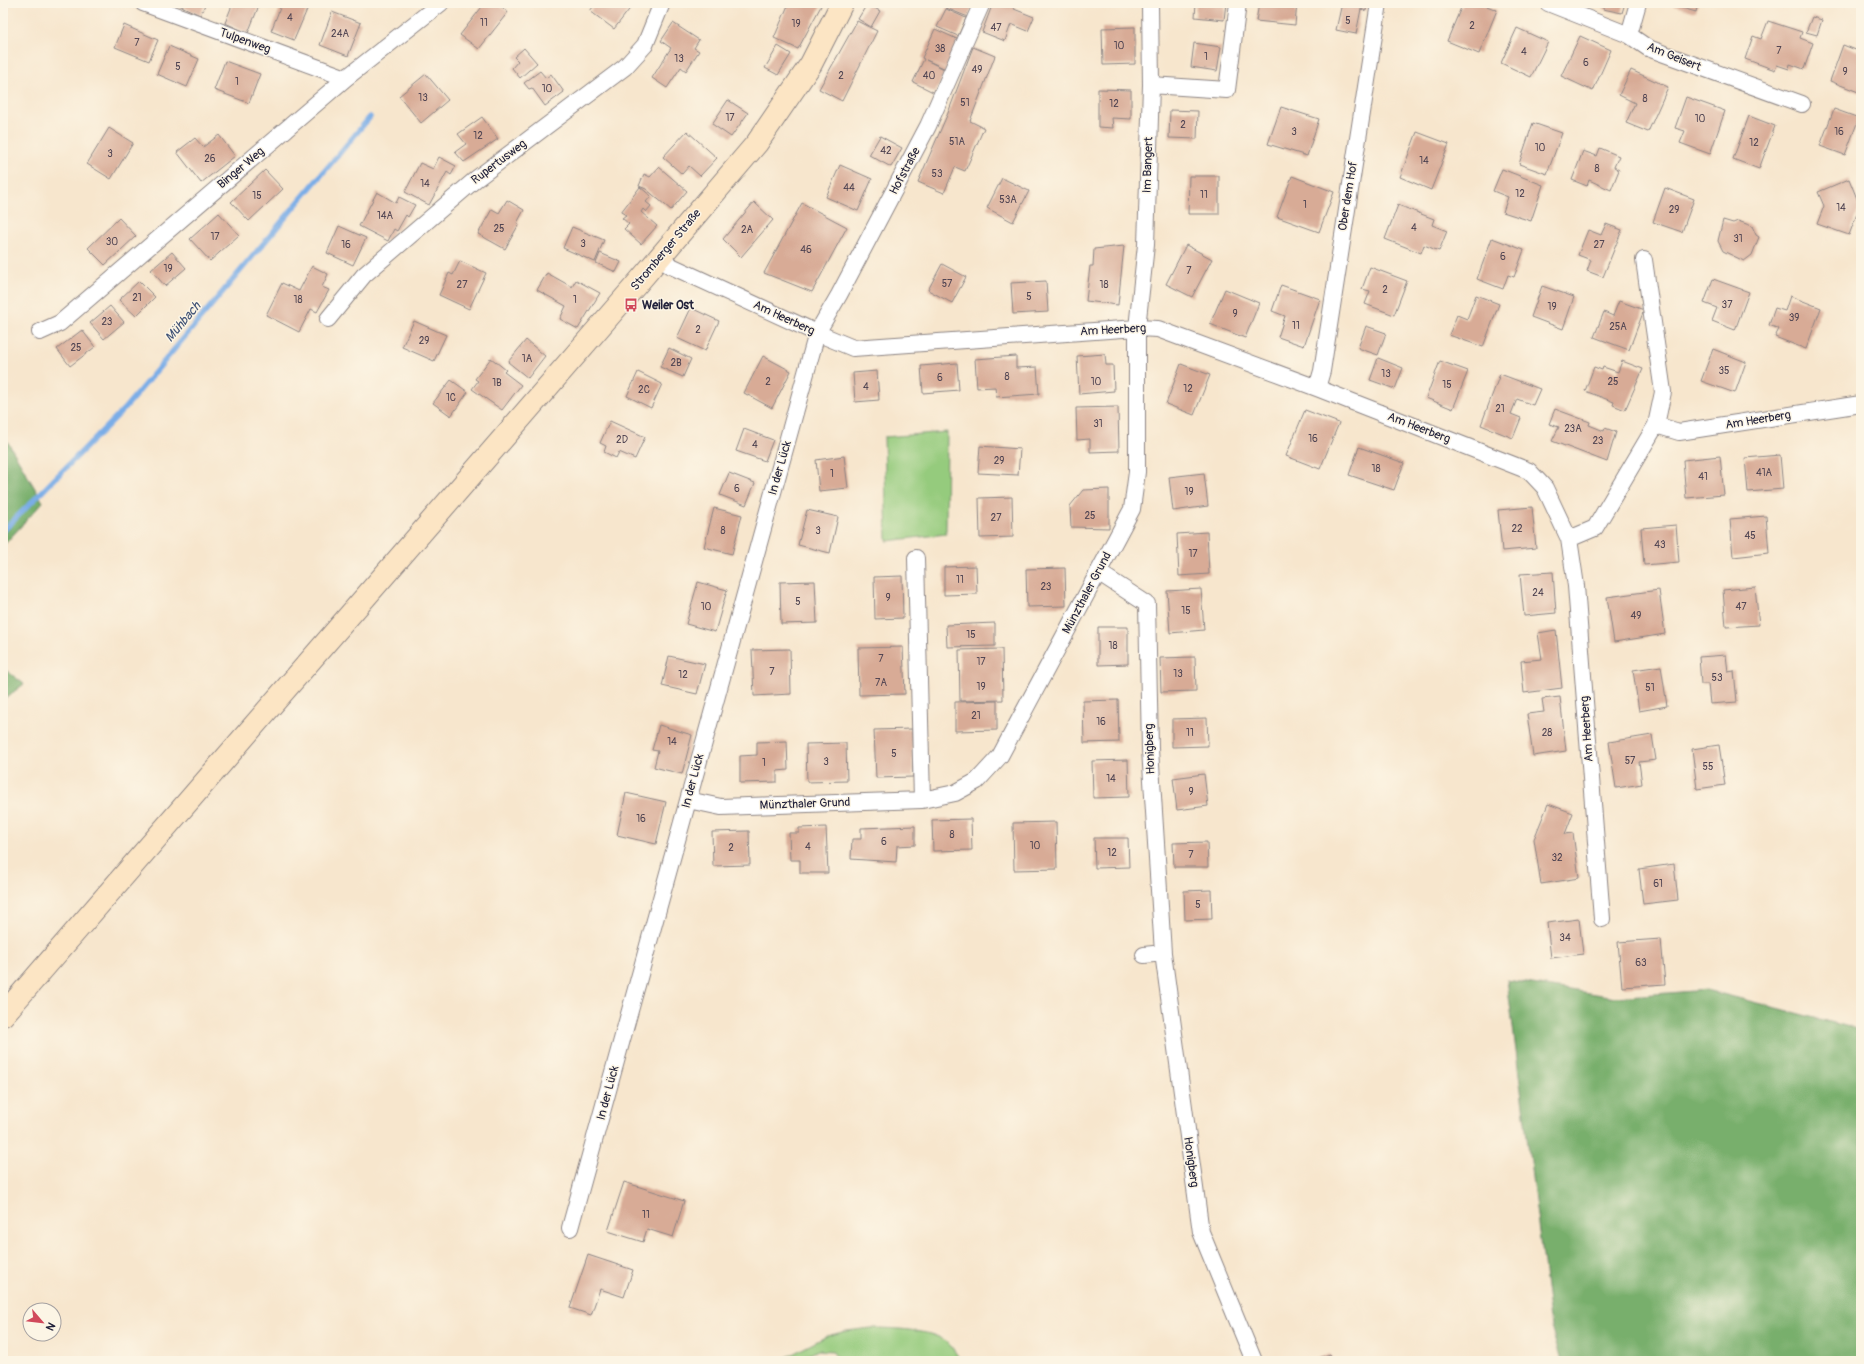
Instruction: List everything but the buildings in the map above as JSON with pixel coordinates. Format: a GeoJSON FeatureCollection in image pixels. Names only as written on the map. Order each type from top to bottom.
{"type":"FeatureCollection","features":[{"type":"Feature","properties":{"kind":"main road","name":"Stromberger Straße"},"geometry":{"type":"LineString","coordinates":[[3,1015],[757,143],[811,64],[842,3]]}},
{"type":"Feature","properties":{"kind":"street","name":"Tulpenweg"},"geometry":{"type":"LineString","coordinates":[[143,3],[346,78]]}},
{"type":"Feature","properties":{"kind":"street","name":"Binger Weg"},"geometry":{"type":"LineString","coordinates":[[40,332],[60,322],[346,78],[441,3]]}},
{"type":"Feature","properties":{"kind":"street","name":"Rupertusweg"},"geometry":{"type":"LineString","coordinates":[[328,319],[364,275],[476,179],[625,67],[645,45],[662,3]]}},
{"type":"Feature","properties":{"kind":"street","name":"Hofstraße"},"geometry":{"type":"LineString","coordinates":[[817,333],[839,295],[928,126],[982,3]]}},
{"type":"Feature","properties":{"kind":"street","name":"Im Bangert"},"geometry":{"type":"LineString","coordinates":[[1137,328],[1146,245],[1151,85],[1150,3]]}},
{"type":"Feature","properties":{"kind":"street"},"geometry":{"type":"LineString","coordinates":[[1151,85],[1227,90],[1238,3]]}},
{"type":"Feature","properties":{"kind":"street","name":"Ober dem Hof"},"geometry":{"type":"LineString","coordinates":[[1317,388],[1322,371],[1379,3]]}},
{"type":"Feature","properties":{"kind":"street","name":"Am Geisert"},"geometry":{"type":"LineString","coordinates":[[1548,3],[1629,35],[1648,48],[1802,104]]}},
{"type":"Feature","properties":{"kind":"street"},"geometry":{"type":"LineString","coordinates":[[1629,35],[1638,3]]}},
{"type":"Feature","properties":{"kind":"street","name":"Am Heerberg"},"geometry":{"type":"LineString","coordinates":[[660,257],[669,265],[853,348],[1137,328],[1158,329],[1317,388],[1529,471],[1545,488],[1569,539],[1576,586],[1602,919]]}},
{"type":"Feature","properties":{"kind":"street"},"geometry":{"type":"LineString","coordinates":[[1569,539],[1595,528],[1656,425],[1663,392],[1644,260]]}},
{"type":"Feature","properties":{"kind":"street","name":"Münzthaler Grund"},"geometry":{"type":"LineString","coordinates":[[688,800],[720,807],[922,800],[955,793],[976,781],[1000,756],[1132,509],[1137,472],[1137,328]]}},
{"type":"Feature","properties":{"kind":"street","name":"In der Lück"},"geometry":{"type":"LineString","coordinates":[[570,1228],[817,333]]}},
{"type":"Feature","properties":{"kind":"street","name":"Am Heerberg"},"geometry":{"type":"LineString","coordinates":[[1656,425],[1679,432],[1861,404]]}},
{"type":"Feature","properties":{"kind":"street"},"geometry":{"type":"LineString","coordinates":[[916,558],[922,800]]}},
{"type":"Feature","properties":{"kind":"street","name":"Honigberg"},"geometry":{"type":"LineString","coordinates":[[1098,572],[1147,604],[1150,749],[1163,953],[1201,1232],[1254,1361]]}},
{"type":"Feature","properties":{"kind":"street"},"geometry":{"type":"LineString","coordinates":[[1144,955],[1163,953]]}},
{"type":"Feature","properties":{"kind":"green space"},"geometry":{"type":"Polygon","coordinates":[[[947,432],[946,534],[887,541],[884,437],[947,432]]]}},
{"type":"Feature","properties":{"kind":"green space"},"geometry":{"type":"Polygon","coordinates":[[[3,434],[43,502],[3,546],[3,434]]]}},
{"type":"Feature","properties":{"kind":"green space"},"geometry":{"type":"Polygon","coordinates":[[[3,668],[24,684],[3,700],[3,668]]]}},
{"type":"Feature","properties":{"kind":"green space"},"geometry":{"type":"Polygon","coordinates":[[[1507,980],[1615,997],[1707,990],[1861,1030],[1861,1361],[1561,1361],[1551,1327],[1507,980]]]}},
{"type":"Feature","properties":{"kind":"green space"},"geometry":{"type":"Polygon","coordinates":[[[871,1328],[911,1330],[941,1338],[948,1343],[961,1361],[839,1361],[832,1351],[818,1350],[797,1361],[779,1361],[827,1336],[846,1331],[871,1328]]]}},
{"type":"Feature","properties":{"kind":"waterway","name":"Mühbach"},"geometry":{"type":"LineString","coordinates":[[3,531],[124,409],[370,117]]}},
{"type":"Feature","properties":{"kind":"place","name":"Weiler Ost"},"geometry":{"type":"Point","coordinates":[631,305]}}]}
